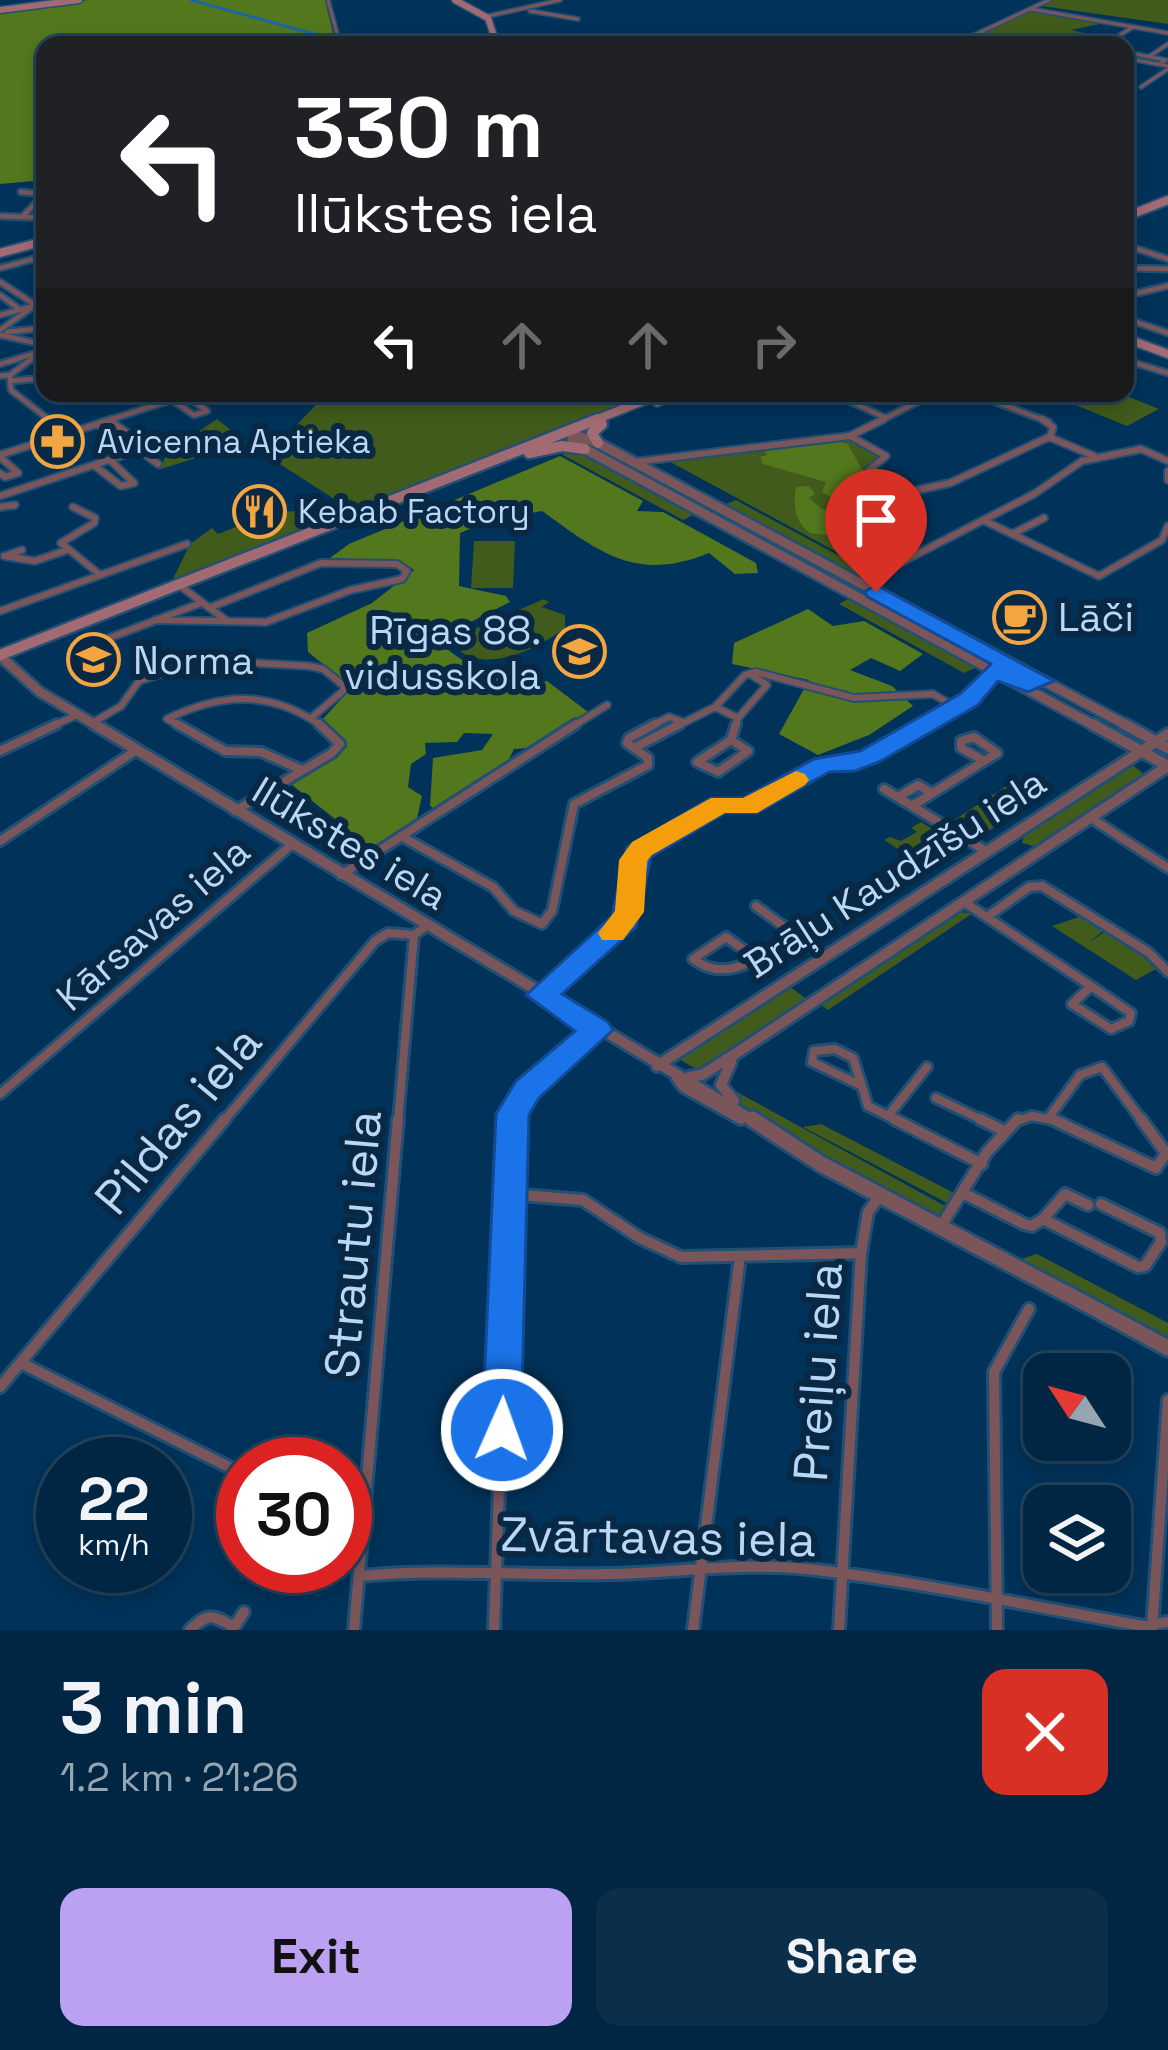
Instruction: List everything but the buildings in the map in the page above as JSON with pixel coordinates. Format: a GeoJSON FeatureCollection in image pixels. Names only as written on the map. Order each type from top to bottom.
{"type":"FeatureCollection","features":[{"type":"Feature","properties":{"kind":"main road"},"geometry":{"type":"LineString","coordinates":[[0,10],[79,0]]}},
{"type":"Feature","properties":{"kind":"main road"},"geometry":{"type":"LineString","coordinates":[[454,0],[484,17],[492,36]]}},
{"type":"Feature","properties":{"kind":"main road"},"geometry":{"type":"LineString","coordinates":[[1134,211],[1166,200]]}},
{"type":"Feature","properties":{"kind":"main road"},"geometry":{"type":"LineString","coordinates":[[0,261],[14,249],[36,248]]}},
{"type":"Feature","properties":{"kind":"main road"},"geometry":{"type":"LineString","coordinates":[[0,261],[36,250]]}},
{"type":"Feature","properties":{"kind":"main road"},"geometry":{"type":"LineString","coordinates":[[1134,344],[1168,355]]}},
{"type":"Feature","properties":{"kind":"main road"},"geometry":{"type":"LineString","coordinates":[[398,499],[529,453],[642,402]]}},
{"type":"Feature","properties":{"kind":"main road"},"geometry":{"type":"LineString","coordinates":[[0,656],[559,434],[602,424],[657,402]]}},
{"type":"Feature","properties":{"kind":"main road"},"geometry":{"type":"LineString","coordinates":[[598,443],[592,433],[602,424]]}},
{"type":"Feature","properties":{"kind":"main road"},"geometry":{"type":"LineString","coordinates":[[529,453],[562,446],[585,449]]}},
{"type":"Feature","properties":{"kind":"street"},"geometry":{"type":"LineString","coordinates":[[328,0],[338,36]]}},
{"type":"Feature","properties":{"kind":"street"},"geometry":{"type":"LineString","coordinates":[[484,17],[560,0]]}},
{"type":"Feature","properties":{"kind":"street"},"geometry":{"type":"LineString","coordinates":[[972,36],[1049,0]]}},
{"type":"Feature","properties":{"kind":"street"},"geometry":{"type":"LineString","coordinates":[[1031,9],[1168,33]]}},
{"type":"Feature","properties":{"kind":"street"},"geometry":{"type":"LineString","coordinates":[[529,10],[578,19]]}},
{"type":"Feature","properties":{"kind":"street"},"geometry":{"type":"LineString","coordinates":[[1118,36],[1133,27]]}},
{"type":"Feature","properties":{"kind":"street"},"geometry":{"type":"LineString","coordinates":[[1149,56],[1168,44]]}},
{"type":"Feature","properties":{"kind":"street"},"geometry":{"type":"LineString","coordinates":[[1134,55],[1166,60],[1159,64]]}},
{"type":"Feature","properties":{"kind":"street"},"geometry":{"type":"LineString","coordinates":[[1134,57],[1166,70],[1142,87]]}},
{"type":"Feature","properties":{"kind":"street"},"geometry":{"type":"LineString","coordinates":[[21,192],[36,193]]}},
{"type":"Feature","properties":{"kind":"street"},"geometry":{"type":"LineString","coordinates":[[23,217],[36,202]]}},
{"type":"Feature","properties":{"kind":"street"},"geometry":{"type":"LineString","coordinates":[[0,216],[36,218]]}},
{"type":"Feature","properties":{"kind":"street"},"geometry":{"type":"LineString","coordinates":[[1134,248],[1168,259]]}},
{"type":"Feature","properties":{"kind":"street"},"geometry":{"type":"LineString","coordinates":[[1134,268],[1168,269]]}},
{"type":"Feature","properties":{"kind":"street"},"geometry":{"type":"LineString","coordinates":[[0,282],[32,306]]}},
{"type":"Feature","properties":{"kind":"street"},"geometry":{"type":"LineString","coordinates":[[1134,294],[1168,286]]}},
{"type":"Feature","properties":{"kind":"street"},"geometry":{"type":"LineString","coordinates":[[0,296],[20,309]]}},
{"type":"Feature","properties":{"kind":"street"},"geometry":{"type":"LineString","coordinates":[[8,325],[0,318],[36,305]]}},
{"type":"Feature","properties":{"kind":"street"},"geometry":{"type":"LineString","coordinates":[[0,333],[32,306]]}},
{"type":"Feature","properties":{"kind":"street"},"geometry":{"type":"LineString","coordinates":[[1134,322],[1168,333]]}},
{"type":"Feature","properties":{"kind":"street"},"geometry":{"type":"LineString","coordinates":[[0,333],[36,331]]}},
{"type":"Feature","properties":{"kind":"street"},"geometry":{"type":"LineString","coordinates":[[0,333],[34,340]]}},
{"type":"Feature","properties":{"kind":"street"},"geometry":{"type":"LineString","coordinates":[[0,364],[36,351]]}},
{"type":"Feature","properties":{"kind":"street"},"geometry":{"type":"LineString","coordinates":[[10,378],[36,354]]}},
{"type":"Feature","properties":{"kind":"street"},"geometry":{"type":"LineString","coordinates":[[1134,363],[1168,374]]}},
{"type":"Feature","properties":{"kind":"street"},"geometry":{"type":"LineString","coordinates":[[0,376],[36,378]]}},
{"type":"Feature","properties":{"kind":"street"},"geometry":{"type":"LineString","coordinates":[[10,378],[11,391],[66,433]]}},
{"type":"Feature","properties":{"kind":"street"},"geometry":{"type":"LineString","coordinates":[[0,473],[5,477],[18,473],[0,456],[166,402]]}},
{"type":"Feature","properties":{"kind":"street"},"geometry":{"type":"LineString","coordinates":[[175,402],[194,415],[208,411],[198,402]]}},
{"type":"Feature","properties":{"kind":"street"},"geometry":{"type":"LineString","coordinates":[[853,402],[884,418]]}},
{"type":"Feature","properties":{"kind":"street"},"geometry":{"type":"LineString","coordinates":[[634,462],[850,436],[917,402]]}},
{"type":"Feature","properties":{"kind":"street"},"geometry":{"type":"LineString","coordinates":[[850,436],[886,456],[869,470],[886,497],[923,494],[951,481],[975,478],[1049,437],[1053,427],[1048,422],[996,402]]}},
{"type":"Feature","properties":{"kind":"street"},"geometry":{"type":"LineString","coordinates":[[110,420],[133,437]]}},
{"type":"Feature","properties":{"kind":"street"},"geometry":{"type":"LineString","coordinates":[[98,424],[121,441]]}},
{"type":"Feature","properties":{"kind":"street"},"geometry":{"type":"LineString","coordinates":[[1168,748],[574,431],[572,440],[585,449],[1168,766]]}},
{"type":"Feature","properties":{"kind":"street"},"geometry":{"type":"LineString","coordinates":[[1049,437],[1095,457]]}},
{"type":"Feature","properties":{"kind":"street"},"geometry":{"type":"LineString","coordinates":[[860,584],[1034,494],[1046,479],[1095,457],[1143,449],[1168,461]]}},
{"type":"Feature","properties":{"kind":"street"},"geometry":{"type":"LineString","coordinates":[[0,496],[139,450],[158,464]]}},
{"type":"Feature","properties":{"kind":"street"},"geometry":{"type":"LineString","coordinates":[[94,465],[117,484],[134,483],[110,460]]}},
{"type":"Feature","properties":{"kind":"street"},"geometry":{"type":"LineString","coordinates":[[1168,470],[1168,481]]}},
{"type":"Feature","properties":{"kind":"street"},"geometry":{"type":"LineString","coordinates":[[660,490],[704,506],[700,498]]}},
{"type":"Feature","properties":{"kind":"street"},"geometry":{"type":"LineString","coordinates":[[0,507],[15,505]]}},
{"type":"Feature","properties":{"kind":"street"},"geometry":{"type":"LineString","coordinates":[[73,507],[95,518],[92,528],[61,540],[99,574]]}},
{"type":"Feature","properties":{"kind":"street"},"geometry":{"type":"LineString","coordinates":[[1012,534],[1044,518]]}},
{"type":"Feature","properties":{"kind":"street"},"geometry":{"type":"LineString","coordinates":[[983,520],[1099,576],[1162,540],[1168,526]]}},
{"type":"Feature","properties":{"kind":"street"},"geometry":{"type":"LineString","coordinates":[[0,611],[187,544]]}},
{"type":"Feature","properties":{"kind":"street"},"geometry":{"type":"LineString","coordinates":[[785,557],[777,548],[814,560]]}},
{"type":"Feature","properties":{"kind":"street"},"geometry":{"type":"LineString","coordinates":[[22,550],[4,556],[35,561],[68,549]]}},
{"type":"Feature","properties":{"kind":"street"},"geometry":{"type":"LineString","coordinates":[[83,648],[154,620],[322,563],[407,568],[402,579],[351,590],[274,620],[154,620]]}},
{"type":"Feature","properties":{"kind":"street"},"geometry":{"type":"LineString","coordinates":[[179,585],[229,622]]}},
{"type":"Feature","properties":{"kind":"street","name":"Ilūkstes iela"},"geometry":{"type":"LineString","coordinates":[[0,656],[40,692],[340,876],[420,931],[541,995],[674,1076],[684,1088],[1168,1348]]}},
{"type":"Feature","properties":{"kind":"street"},"geometry":{"type":"LineString","coordinates":[[91,723],[121,706],[140,681],[185,663],[215,660],[323,669],[343,691],[311,718]]}},
{"type":"Feature","properties":{"kind":"street"},"geometry":{"type":"LineString","coordinates":[[749,673],[854,698],[933,694],[955,707]]}},
{"type":"Feature","properties":{"kind":"street"},"geometry":{"type":"LineString","coordinates":[[401,836],[493,887],[514,911],[542,924],[553,911],[571,809],[647,765],[648,758],[634,748],[715,707],[749,673]]}},
{"type":"Feature","properties":{"kind":"street"},"geometry":{"type":"LineString","coordinates":[[731,740],[748,751],[746,757],[718,772],[697,762],[731,740],[738,718],[767,685],[749,673]]}},
{"type":"Feature","properties":{"kind":"street"},"geometry":{"type":"LineString","coordinates":[[999,674],[1028,685],[1041,681]]}},
{"type":"Feature","properties":{"kind":"street"},"geometry":{"type":"LineString","coordinates":[[541,995],[626,920],[633,860],[642,849],[721,804],[747,807],[823,765],[855,763],[974,696],[999,674]]}},
{"type":"Feature","properties":{"kind":"street"},"geometry":{"type":"LineString","coordinates":[[234,811],[302,770],[340,744],[290,702],[206,698],[167,718],[225,751],[261,752],[302,770]]}},
{"type":"Feature","properties":{"kind":"street"},"geometry":{"type":"LineString","coordinates":[[340,876],[608,705]]}},
{"type":"Feature","properties":{"kind":"street"},"geometry":{"type":"LineString","coordinates":[[715,707],[738,718]]}},
{"type":"Feature","properties":{"kind":"street"},"geometry":{"type":"LineString","coordinates":[[0,752],[77,715]]}},
{"type":"Feature","properties":{"kind":"street","name":"Brāļu Kaudzīšu iela"},"geometry":{"type":"LineString","coordinates":[[657,1066],[1168,734]]}},
{"type":"Feature","properties":{"kind":"street"},"geometry":{"type":"LineString","coordinates":[[912,806],[984,761],[997,749],[974,737],[961,741],[961,748],[984,761]]}},
{"type":"Feature","properties":{"kind":"street"},"geometry":{"type":"LineString","coordinates":[[0,841],[135,751]]}},
{"type":"Feature","properties":{"kind":"street","name":"Brāļu Kaudzīšu iela"},"geometry":{"type":"LineString","coordinates":[[674,1076],[702,1075],[1168,766]]}},
{"type":"Feature","properties":{"kind":"street"},"geometry":{"type":"LineString","coordinates":[[898,797],[918,785],[932,793]]}},
{"type":"Feature","properties":{"kind":"street"},"geometry":{"type":"LineString","coordinates":[[884,789],[987,852]]}},
{"type":"Feature","properties":{"kind":"street"},"geometry":{"type":"LineString","coordinates":[[1046,848],[1027,850],[1016,840],[1068,800]]}},
{"type":"Feature","properties":{"kind":"street"},"geometry":{"type":"LineString","coordinates":[[1091,818],[1168,868]]}},
{"type":"Feature","properties":{"kind":"street","name":"Kārsavas iela"},"geometry":{"type":"LineString","coordinates":[[0,1094],[290,846]]}},
{"type":"Feature","properties":{"kind":"street"},"geometry":{"type":"LineString","coordinates":[[987,917],[1029,887],[1042,886],[1148,952],[1168,972]]}},
{"type":"Feature","properties":{"kind":"street"},"geometry":{"type":"LineString","coordinates":[[964,902],[1091,986],[1131,1013],[1129,1021],[1111,1029],[1072,1004],[1091,986]]}},
{"type":"Feature","properties":{"kind":"street"},"geometry":{"type":"LineString","coordinates":[[756,906],[826,957]]}},
{"type":"Feature","properties":{"kind":"street","name":"Pildas iela"},"geometry":{"type":"LineString","coordinates":[[2,1381],[375,941],[388,933],[420,931]]}},
{"type":"Feature","properties":{"kind":"street","name":"Strautu iela"},"geometry":{"type":"LineString","coordinates":[[372,1440],[420,931]]}},
{"type":"Feature","properties":{"kind":"street"},"geometry":{"type":"LineString","coordinates":[[754,958],[726,938],[692,959],[707,971],[721,974],[754,958],[794,934]]}},
{"type":"Feature","properties":{"kind":"street"},"geometry":{"type":"LineString","coordinates":[[494,1630],[511,1122],[518,1101],[597,1030]]}},
{"type":"Feature","properties":{"kind":"street"},"geometry":{"type":"LineString","coordinates":[[863,1088],[812,1062],[814,1051],[836,1048],[853,1058],[863,1088],[868,1106],[982,1164]]}},
{"type":"Feature","properties":{"kind":"street"},"geometry":{"type":"LineString","coordinates":[[741,1050],[724,1070],[721,1085],[749,1121]]}},
{"type":"Feature","properties":{"kind":"street"},"geometry":{"type":"LineString","coordinates":[[888,1116],[927,1067]]}},
{"type":"Feature","properties":{"kind":"street"},"geometry":{"type":"LineString","coordinates":[[941,1228],[1004,1131],[1026,1116],[1050,1116],[1156,1168],[1166,1153],[1102,1067],[1080,1075],[1050,1116]]}},
{"type":"Feature","properties":{"kind":"street"},"geometry":{"type":"LineString","coordinates":[[936,1098],[1004,1131]]}},
{"type":"Feature","properties":{"kind":"street"},"geometry":{"type":"LineString","coordinates":[[963,1193],[1032,1226],[1065,1194],[1160,1233],[1161,1242],[1145,1266],[1138,1267],[1043,1220]]}},
{"type":"Feature","properties":{"kind":"street"},"geometry":{"type":"LineString","coordinates":[[509,1194],[583,1200],[665,1253],[861,1252]]}},
{"type":"Feature","properties":{"kind":"street","name":"Preiļu iela"},"geometry":{"type":"LineString","coordinates":[[839,1630],[861,1252],[868,1212],[880,1196]]}},
{"type":"Feature","properties":{"kind":"street"},"geometry":{"type":"LineString","coordinates":[[693,1630],[740,1256]]}},
{"type":"Feature","properties":{"kind":"street"},"geometry":{"type":"LineString","coordinates":[[997,1630],[994,1372],[1029,1309]]}},
{"type":"Feature","properties":{"kind":"street"},"geometry":{"type":"LineString","coordinates":[[21,1363],[216,1460]]}},
{"type":"Feature","properties":{"kind":"street"},"geometry":{"type":"LineString","coordinates":[[1152,1628],[1168,1400]]}},
{"type":"Feature","properties":{"kind":"street","name":"Zvārtavas iela"},"geometry":{"type":"LineString","coordinates":[[372,1576],[814,1569],[1152,1628],[1168,1622]]}},
{"type":"Feature","properties":{"kind":"street","name":"Strautu iela"},"geometry":{"type":"LineString","coordinates":[[354,1630],[357,1593]]}},
{"type":"Feature","properties":{"kind":"street"},"geometry":{"type":"LineString","coordinates":[[190,1630],[204,1616],[213,1615],[233,1629],[244,1612]]}},
{"type":"Feature","properties":{"kind":"green space"},"geometry":{"type":"Polygon","coordinates":[[[88,0],[325,0],[334,36],[36,36],[36,181],[0,184],[0,12],[88,0]]]}},
{"type":"Feature","properties":{"kind":"green space"},"geometry":{"type":"Polygon","coordinates":[[[1053,0],[1168,0],[1168,24],[1041,6],[1053,0]]]}},
{"type":"Feature","properties":{"kind":"green space"},"geometry":{"type":"Polygon","coordinates":[[[1029,11],[1100,24],[1071,30],[1089,36],[975,36],[1029,11]]]}},
{"type":"Feature","properties":{"kind":"green space"},"geometry":{"type":"Polygon","coordinates":[[[1134,399],[1159,409],[1127,426],[1068,402],[1134,399]]]}},
{"type":"Feature","properties":{"kind":"green space"},"geometry":{"type":"Polygon","coordinates":[[[318,402],[629,402],[350,509],[278,463],[273,450],[318,402]]]}},
{"type":"Feature","properties":{"kind":"green space"},"geometry":{"type":"Polygon","coordinates":[[[217,419],[246,442],[158,470],[168,453],[217,419]]]}},
{"type":"Feature","properties":{"kind":"green space"},"geometry":{"type":"Polygon","coordinates":[[[851,439],[882,455],[867,469],[880,497],[874,501],[922,536],[895,552],[846,546],[835,551],[661,457],[851,439]]]}},
{"type":"Feature","properties":{"kind":"green space"},"geometry":{"type":"Polygon","coordinates":[[[831,440],[848,444],[877,497],[871,503],[876,511],[845,505],[822,492],[826,482],[763,464],[760,457],[767,455],[763,447],[831,440]]]}},
{"type":"Feature","properties":{"kind":"green space"},"geometry":{"type":"Polygon","coordinates":[[[563,448],[583,451],[697,513],[683,520],[563,455],[563,448]]]}},
{"type":"Feature","properties":{"kind":"green space"},"geometry":{"type":"Polygon","coordinates":[[[560,456],[643,501],[637,511],[663,512],[756,563],[758,573],[735,574],[709,553],[660,565],[620,559],[542,511],[492,520],[460,533],[459,586],[506,596],[510,602],[447,634],[447,649],[507,681],[547,681],[588,712],[527,748],[514,749],[508,761],[435,809],[430,806],[433,758],[482,750],[493,734],[464,733],[457,742],[425,743],[426,754],[411,764],[408,787],[422,796],[417,818],[358,859],[324,839],[344,826],[292,785],[347,747],[346,740],[322,720],[352,687],[308,652],[307,633],[372,603],[414,570],[401,561],[330,558],[349,544],[560,456]]]}},
{"type":"Feature","properties":{"kind":"green space"},"geometry":{"type":"Polygon","coordinates":[[[809,486],[815,494],[809,498],[822,509],[880,514],[894,544],[810,533],[798,518],[795,500],[796,487],[809,486]]]}},
{"type":"Feature","properties":{"kind":"green space"},"geometry":{"type":"Polygon","coordinates":[[[736,500],[873,574],[856,579],[721,506],[736,500]]]}},
{"type":"Feature","properties":{"kind":"green space"},"geometry":{"type":"Polygon","coordinates":[[[274,512],[337,512],[329,521],[173,579],[190,544],[212,528],[218,534],[274,512]]]}},
{"type":"Feature","properties":{"kind":"green space"},"geometry":{"type":"Polygon","coordinates":[[[474,541],[515,541],[513,588],[471,588],[474,541]]]}},
{"type":"Feature","properties":{"kind":"green space"},"geometry":{"type":"Polygon","coordinates":[[[852,597],[979,666],[964,673],[839,604],[852,597]]]}},
{"type":"Feature","properties":{"kind":"green space"},"geometry":{"type":"Polygon","coordinates":[[[544,599],[549,602],[542,607],[565,615],[565,628],[529,650],[486,660],[461,652],[458,642],[449,640],[544,599]]]}},
{"type":"Feature","properties":{"kind":"green space"},"geometry":{"type":"Polygon","coordinates":[[[808,609],[833,626],[864,621],[923,654],[900,671],[871,658],[850,670],[892,686],[913,706],[869,735],[818,755],[779,734],[809,680],[732,664],[734,643],[808,609]]]}},
{"type":"Feature","properties":{"kind":"green space"},"geometry":{"type":"Polygon","coordinates":[[[1130,763],[1145,775],[1037,847],[1022,843],[1024,835],[1130,763]]]}},
{"type":"Feature","properties":{"kind":"green space"},"geometry":{"type":"Polygon","coordinates":[[[1014,781],[1033,792],[1039,787],[1050,792],[976,839],[948,824],[1014,781]]]}},
{"type":"Feature","properties":{"kind":"green space"},"geometry":{"type":"Polygon","coordinates":[[[921,822],[956,843],[961,839],[969,844],[929,869],[884,840],[901,841],[917,832],[911,828],[921,822]]]}},
{"type":"Feature","properties":{"kind":"green space"},"geometry":{"type":"Polygon","coordinates":[[[956,912],[973,913],[828,1010],[818,1003],[956,912]]]}},
{"type":"Feature","properties":{"kind":"green space"},"geometry":{"type":"Polygon","coordinates":[[[1085,915],[1106,929],[1089,942],[1108,930],[1144,952],[1158,968],[1136,980],[1052,926],[1085,915]]]}},
{"type":"Feature","properties":{"kind":"green space"},"geometry":{"type":"Polygon","coordinates":[[[789,986],[808,1000],[701,1072],[679,1059],[789,986]]]}},
{"type":"Feature","properties":{"kind":"green space"},"geometry":{"type":"Polygon","coordinates":[[[726,1086],[947,1207],[937,1217],[821,1158],[760,1120],[726,1086]]]}},
{"type":"Feature","properties":{"kind":"green space"},"geometry":{"type":"Polygon","coordinates":[[[821,1124],[954,1193],[947,1203],[803,1127],[821,1124]]]}},
{"type":"Feature","properties":{"kind":"green space"},"geometry":{"type":"Polygon","coordinates":[[[1037,1254],[1168,1323],[1168,1337],[1021,1259],[1037,1254]]]}},
{"type":"Feature","properties":{"kind":"waterway"},"geometry":{"type":"LineString","coordinates":[[191,0],[321,36]]}},
{"type":"Feature","properties":{"kind":"slow traffic"},"geometry":{"type":"LineString","coordinates":[[613,933],[629,912],[637,853],[721,804],[747,807],[796,780]]}},
{"type":"Feature","properties":{"kind":"place","name":"Avicenna Aptieka"},"geometry":{"type":"Point","coordinates":[58,442]}},
{"type":"Feature","properties":{"kind":"place","name":"Kebab Factory"},"geometry":{"type":"Point","coordinates":[259,512]}},
{"type":"Feature","properties":{"kind":"place","name":"Lāči"},"geometry":{"type":"Point","coordinates":[1019,617]}},
{"type":"Feature","properties":{"kind":"place","name":"Rīgas 88. vidusskola"},"geometry":{"type":"Point","coordinates":[580,652]}},
{"type":"Feature","properties":{"kind":"place","name":"Norma"},"geometry":{"type":"Point","coordinates":[94,660]}},
{"type":"Feature","properties":{"kind":"route"},"geometry":{"type":"LineString","coordinates":[[502,1430],[512,1114],[527,1089],[597,1030],[541,995],[626,920],[637,853],[721,804],[747,807],[823,765],[855,763],[870,756],[969,700],[993,670],[1028,685],[1041,681],[876,592]]}}]}
